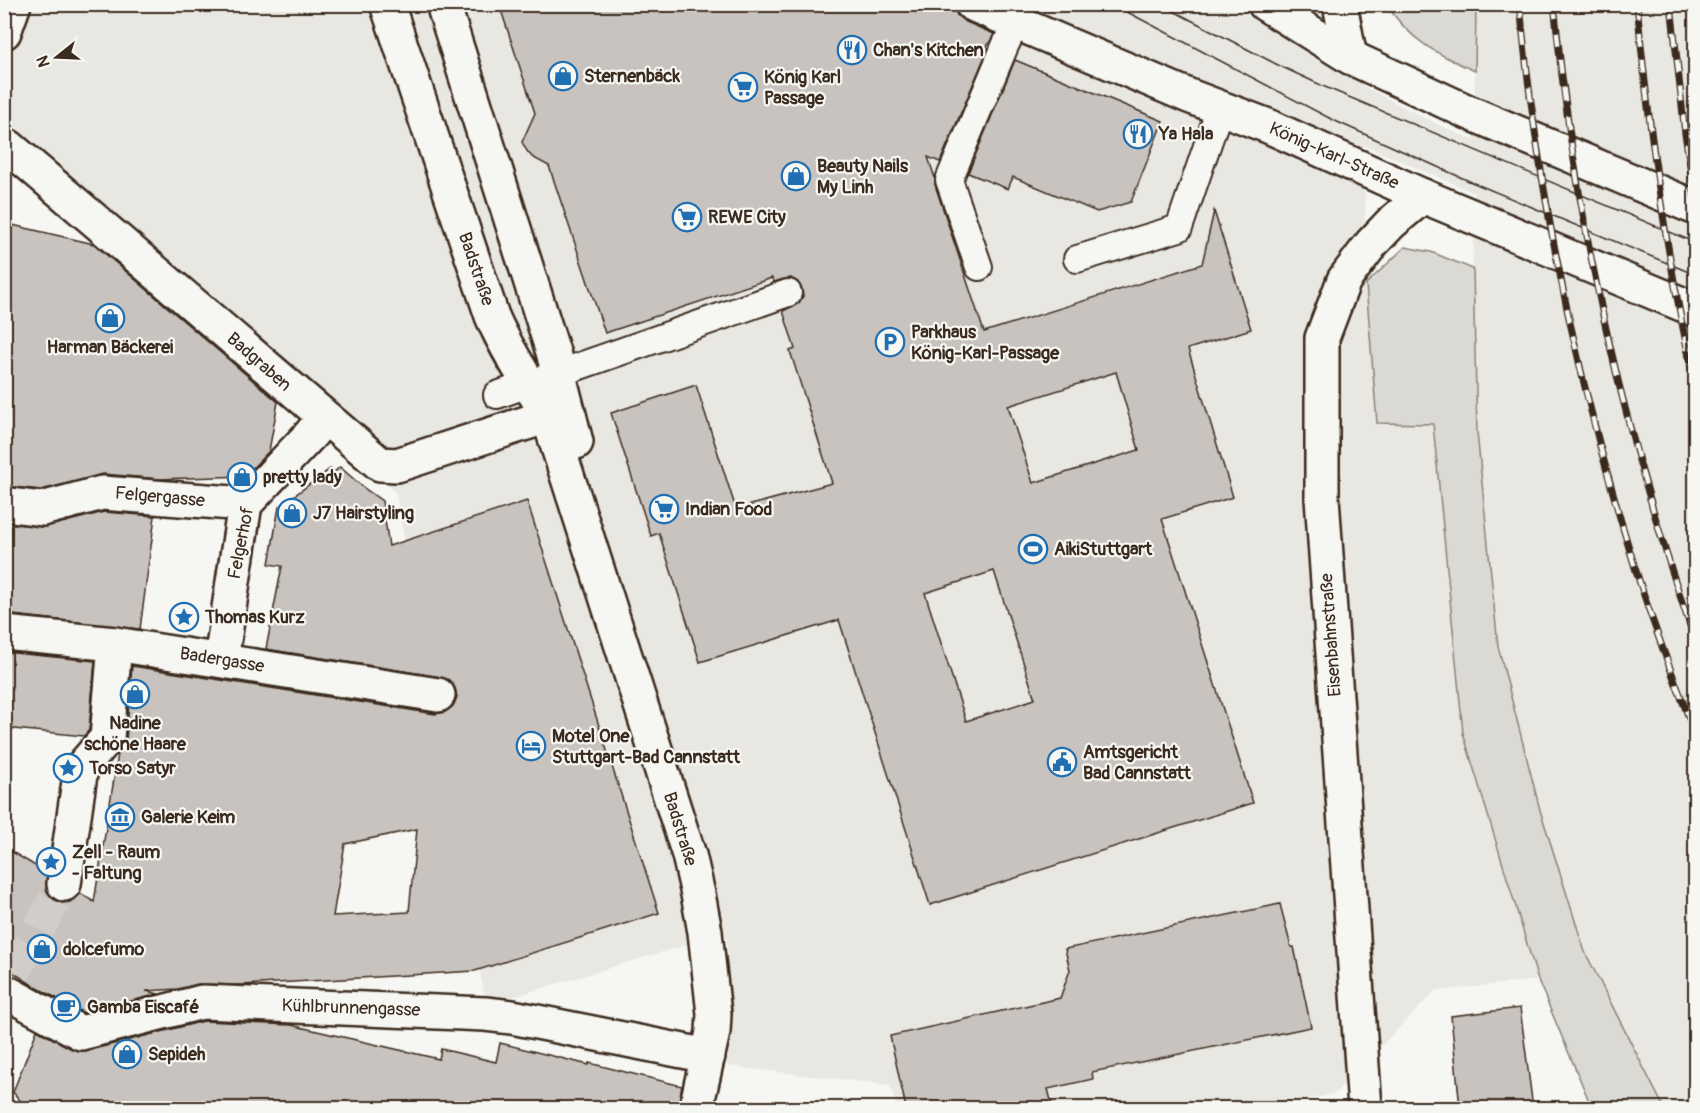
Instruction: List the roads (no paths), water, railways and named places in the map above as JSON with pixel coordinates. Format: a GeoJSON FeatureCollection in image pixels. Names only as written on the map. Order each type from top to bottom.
{"type":"FeatureCollection","features":[{"type":"Feature","properties":{"kind":"street"},"geometry":{"type":"LineString","coordinates":[[4,32],[14,4]]}},
{"type":"Feature","properties":{"kind":"street","name":"Badstraße"},"geometry":{"type":"LineString","coordinates":[[387,4],[492,316],[514,362],[544,378],[582,468],[583,524]]}},
{"type":"Feature","properties":{"kind":"street","name":"Badstraße"},"geometry":{"type":"LineString","coordinates":[[443,4],[554,352],[544,378],[548,416],[686,844],[698,894],[705,932],[714,1014],[713,1032],[696,1108]]}},
{"type":"Feature","properties":{"kind":"street","name":"König-Karl-Straße"},"geometry":{"type":"LineString","coordinates":[[972,4],[1189,96],[1268,126],[1423,196],[1695,310]]}},
{"type":"Feature","properties":{"kind":"street"},"geometry":{"type":"LineString","coordinates":[[1265,4],[1350,57],[1468,112],[1695,208]]}},
{"type":"Feature","properties":{"kind":"street"},"geometry":{"type":"LineString","coordinates":[[1340,4],[1350,57]]}},
{"type":"Feature","properties":{"kind":"street","name":"Badgraben"},"geometry":{"type":"LineString","coordinates":[[4,145],[380,464],[397,465],[548,416]]}},
{"type":"Feature","properties":{"kind":"street","name":"Eisenbahnstraße"},"geometry":{"type":"LineString","coordinates":[[1365,1108],[1322,498],[1322,339],[1344,279],[1391,223],[1423,196]]}},
{"type":"Feature","properties":{"kind":"street","name":"Felgerhof"},"geometry":{"type":"LineString","coordinates":[[221,660],[245,504],[324,418]]}},
{"type":"Feature","properties":{"kind":"street","name":"Felgergasse"},"geometry":{"type":"LineString","coordinates":[[4,504],[42,509],[102,493],[245,504]]}},
{"type":"Feature","properties":{"kind":"street","name":"Badergasse"},"geometry":{"type":"LineString","coordinates":[[4,633],[116,644],[438,695]]}},
{"type":"Feature","properties":{"kind":"street"},"geometry":{"type":"LineString","coordinates":[[64,884],[81,768],[107,738],[116,644]]}},
{"type":"Feature","properties":{"kind":"street","name":"Kühlbrunnengasse"},"geometry":{"type":"LineString","coordinates":[[8,984],[81,1033],[202,1002],[485,1014],[512,1017],[708,1056]]}},
{"type":"Feature","properties":{"kind":"lane"},"geometry":{"type":"LineString","coordinates":[[979,267],[949,180],[1016,23]]}},
{"type":"Feature","properties":{"kind":"lane"},"geometry":{"type":"LineString","coordinates":[[1077,260],[1179,228],[1221,108]]}},
{"type":"Feature","properties":{"kind":"lane"},"geometry":{"type":"LineString","coordinates":[[497,395],[788,293]]}},
{"type":"Feature","properties":{"kind":"tunnel"},"geometry":{"type":"LineString","coordinates":[[14,972],[64,884]]}},
{"type":"Feature","properties":{"kind":"tram line"},"geometry":{"type":"LineString","coordinates":[[1112,4],[1333,120],[1469,181],[1696,275]]}},
{"type":"Feature","properties":{"kind":"tram line"},"geometry":{"type":"LineString","coordinates":[[1160,4],[1325,87],[1696,243]]}},
{"type":"Feature","properties":{"kind":"railway"},"geometry":{"type":"LineString","coordinates":[[1520,4],[1538,152],[1558,267],[1583,380],[1636,572],[1696,736]]}},
{"type":"Feature","properties":{"kind":"railway"},"geometry":{"type":"LineString","coordinates":[[1554,4],[1575,167],[1606,328],[1646,487],[1696,643]]}},
{"type":"Feature","properties":{"kind":"railway"},"geometry":{"type":"LineString","coordinates":[[1637,4],[1660,197],[1676,293],[1696,389]]}},
{"type":"Feature","properties":{"kind":"railway"},"geometry":{"type":"LineString","coordinates":[[1671,4],[1685,134],[1696,203]]}},
{"type":"Feature","properties":{"kind":"place","name":"Chan's Kitchen"},"geometry":{"type":"Point","coordinates":[852,50]}},
{"type":"Feature","properties":{"kind":"place","name":"Sternenbäck"},"geometry":{"type":"Point","coordinates":[563,76]}},
{"type":"Feature","properties":{"kind":"place","name":"König Karl Passage"},"geometry":{"type":"Point","coordinates":[743,87]}},
{"type":"Feature","properties":{"kind":"place","name":"Ya Hala"},"geometry":{"type":"Point","coordinates":[1138,134]}},
{"type":"Feature","properties":{"kind":"place","name":"Beauty Nails My Linh"},"geometry":{"type":"Point","coordinates":[796,176]}},
{"type":"Feature","properties":{"kind":"place","name":"REWE City"},"geometry":{"type":"Point","coordinates":[687,217]}},
{"type":"Feature","properties":{"kind":"place","name":"Harman Bäckerei"},"geometry":{"type":"Point","coordinates":[110,318]}},
{"type":"Feature","properties":{"kind":"place","name":"Parkhaus König-Karl-Passage"},"geometry":{"type":"Point","coordinates":[890,342]}},
{"type":"Feature","properties":{"kind":"place","name":"pretty lady"},"geometry":{"type":"Point","coordinates":[242,477]}},
{"type":"Feature","properties":{"kind":"place","name":"Indian Food"},"geometry":{"type":"Point","coordinates":[664,509]}},
{"type":"Feature","properties":{"kind":"place","name":"J7 Hairstyling"},"geometry":{"type":"Point","coordinates":[292,513]}},
{"type":"Feature","properties":{"kind":"place","name":"AikiStuttgart"},"geometry":{"type":"Point","coordinates":[1033,549]}},
{"type":"Feature","properties":{"kind":"place","name":"Thomas Kurz"},"geometry":{"type":"Point","coordinates":[184,617]}},
{"type":"Feature","properties":{"kind":"place","name":"Nadine schöne Haare"},"geometry":{"type":"Point","coordinates":[135,694]}},
{"type":"Feature","properties":{"kind":"place","name":"Motel One Stuttgart-Bad Cannstatt"},"geometry":{"type":"Point","coordinates":[531,746]}},
{"type":"Feature","properties":{"kind":"place","name":"Amtsgericht Bad Cannstatt"},"geometry":{"type":"Point","coordinates":[1062,762]}},
{"type":"Feature","properties":{"kind":"place","name":"Torso Satyr"},"geometry":{"type":"Point","coordinates":[68,768]}},
{"type":"Feature","properties":{"kind":"place","name":"Galerie Keim"},"geometry":{"type":"Point","coordinates":[120,817]}},
{"type":"Feature","properties":{"kind":"place","name":"Zell - Raum - Faltung"},"geometry":{"type":"Point","coordinates":[51,862]}},
{"type":"Feature","properties":{"kind":"place","name":"dolcefumo"},"geometry":{"type":"Point","coordinates":[42,949]}},
{"type":"Feature","properties":{"kind":"place","name":"Gamba Eiscafé"},"geometry":{"type":"Point","coordinates":[66,1007]}},
{"type":"Feature","properties":{"kind":"place","name":"Sepideh"},"geometry":{"type":"Point","coordinates":[127,1054]}}]}
